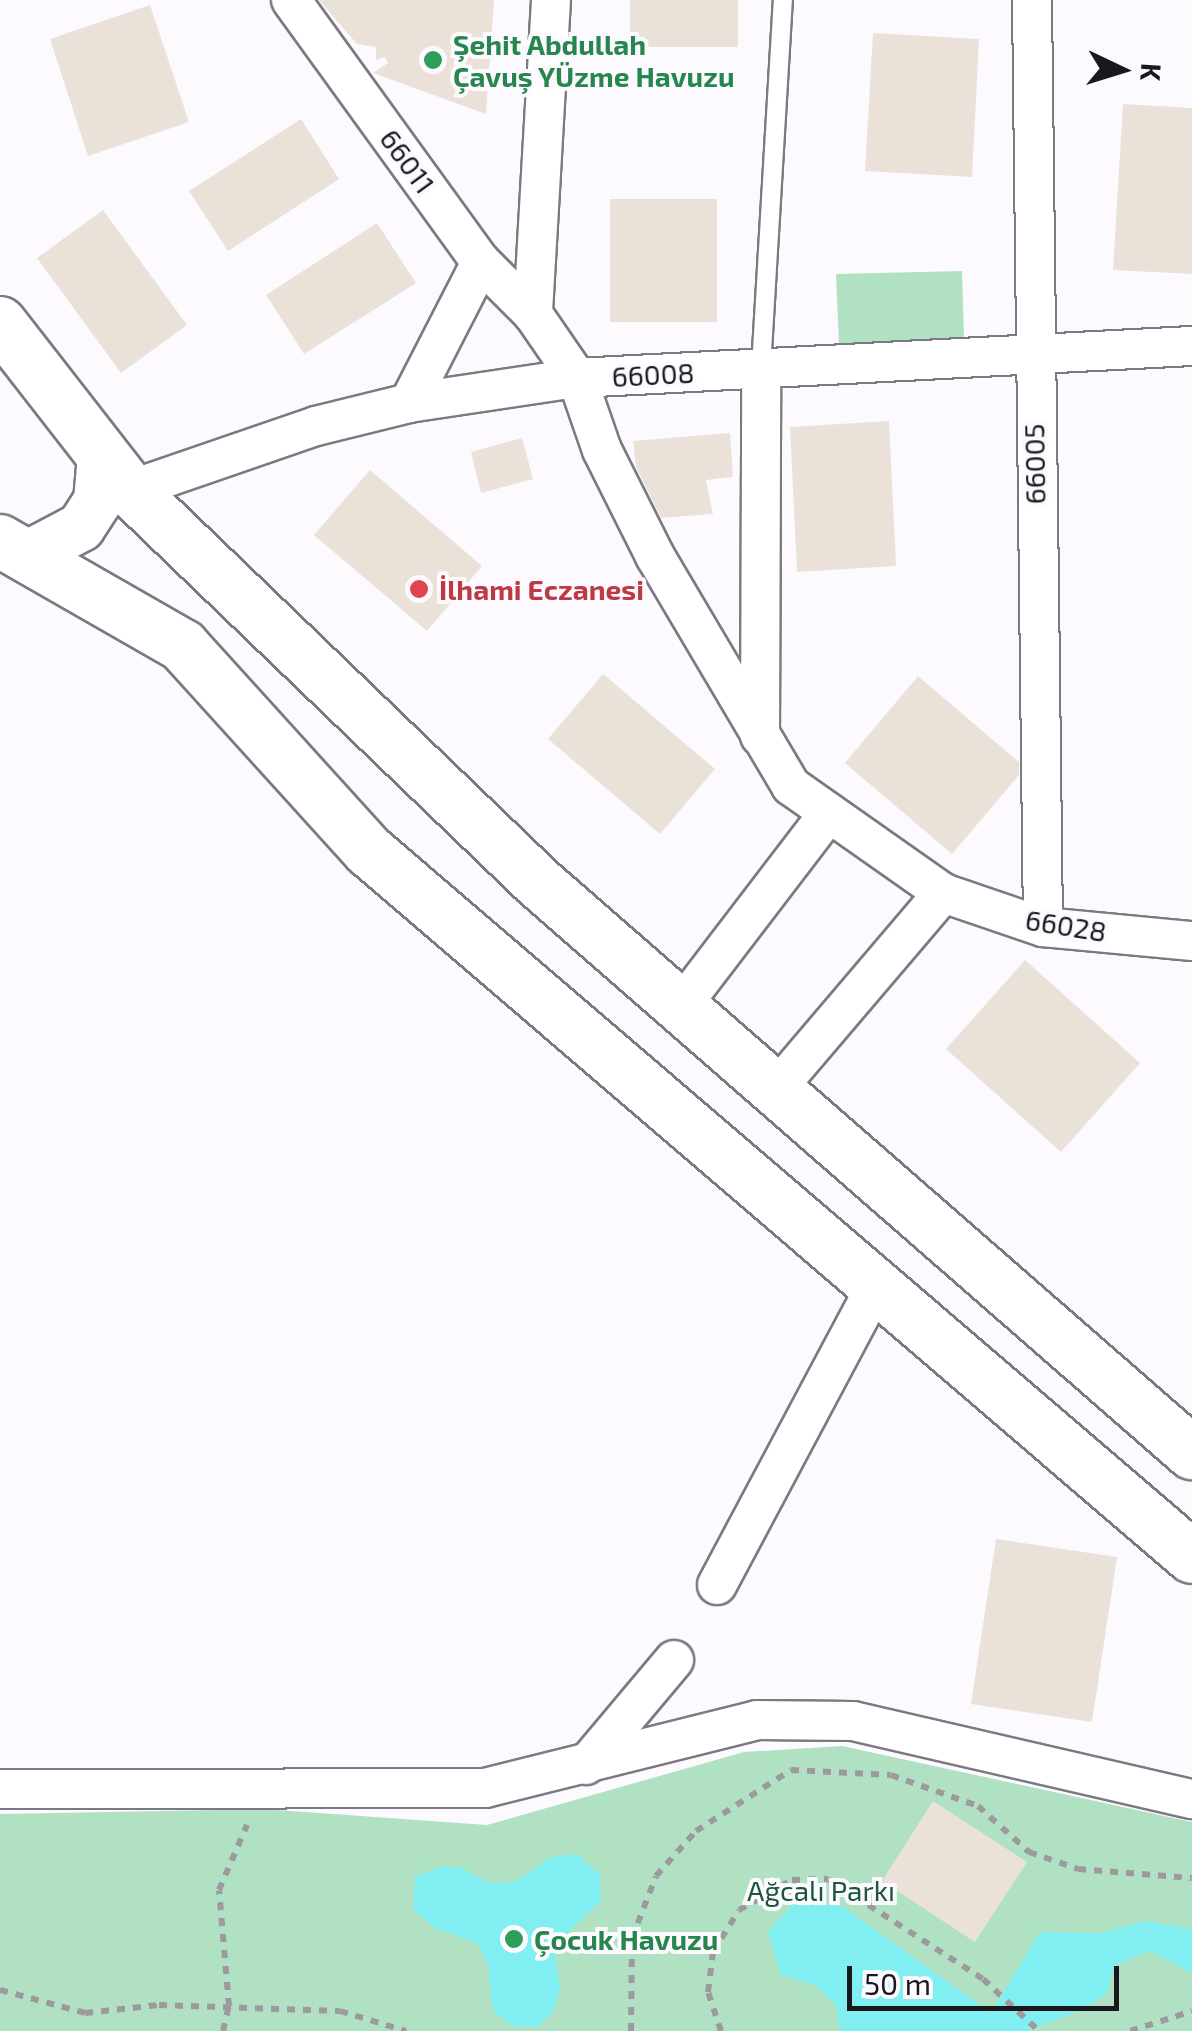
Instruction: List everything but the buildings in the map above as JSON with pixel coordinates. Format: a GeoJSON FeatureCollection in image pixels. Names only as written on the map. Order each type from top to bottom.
{"type":"FeatureCollection","features":[{"type":"Feature","properties":{"kind":"main road"},"geometry":{"type":"LineString","coordinates":[[0,323],[116,472],[539,883],[778,1087],[1192,1453]]}},
{"type":"Feature","properties":{"kind":"main road"},"geometry":{"type":"LineString","coordinates":[[14,548],[183,646],[369,851],[1192,1557]]}},
{"type":"Feature","properties":{"kind":"street","name":"66011"},"geometry":{"type":"LineString","coordinates":[[291,0],[481,262],[533,314],[577,378],[602,450],[654,556],[760,736]]}},
{"type":"Feature","properties":{"kind":"street"},"geometry":{"type":"LineString","coordinates":[[533,314],[551,0]]}},
{"type":"Feature","properties":{"kind":"street","name":"66005"},"geometry":{"type":"LineString","coordinates":[[1032,0],[1031,351],[1043,927]]}},
{"type":"Feature","properties":{"kind":"street"},"geometry":{"type":"LineString","coordinates":[[409,404],[481,262]]}},
{"type":"Feature","properties":{"kind":"street","name":"66008"},"geometry":{"type":"LineString","coordinates":[[116,472],[409,404],[577,378],[1031,351],[1192,346]]}},
{"type":"Feature","properties":{"kind":"street"},"geometry":{"type":"LineString","coordinates":[[760,736],[761,368]]}},
{"type":"Feature","properties":{"kind":"street"},"geometry":{"type":"LineString","coordinates":[[14,548],[80,527],[116,472]]}},
{"type":"Feature","properties":{"kind":"street","name":"66028"},"geometry":{"type":"LineString","coordinates":[[760,736],[791,786],[943,893],[1043,927],[1192,941]]}},
{"type":"Feature","properties":{"kind":"street"},"geometry":{"type":"LineString","coordinates":[[682,1006],[829,813]]}},
{"type":"Feature","properties":{"kind":"street"},"geometry":{"type":"LineString","coordinates":[[778,1087],[943,893]]}},
{"type":"Feature","properties":{"kind":"street"},"geometry":{"type":"LineString","coordinates":[[716,1586],[877,1284]]}},
{"type":"Feature","properties":{"kind":"street"},"geometry":{"type":"LineString","coordinates":[[586,1765],[674,1660]]}},
{"type":"Feature","properties":{"kind":"street"},"geometry":{"type":"LineString","coordinates":[[0,1789],[485,1788],[757,1720],[853,1722],[1192,1799]]}},
{"type":"Feature","properties":{"kind":"lane"},"geometry":{"type":"LineString","coordinates":[[761,368],[782,0]]}},
{"type":"Feature","properties":{"kind":"path"},"geometry":{"type":"LineString","coordinates":[[632,2031],[632,1938],[656,1876],[696,1831],[791,1770],[891,1775],[978,1806],[1029,1852],[1078,1870],[1192,1878]]}},
{"type":"Feature","properties":{"kind":"path"},"geometry":{"type":"LineString","coordinates":[[224,2031],[229,2006],[219,1890],[238,1834],[250,1822]]}},
{"type":"Feature","properties":{"kind":"path"},"geometry":{"type":"LineString","coordinates":[[721,2031],[708,1992],[713,1952],[739,1910],[792,1880],[828,1879],[856,1891],[982,1979],[1039,2031]]}},
{"type":"Feature","properties":{"kind":"path"},"geometry":{"type":"LineString","coordinates":[[0,1990],[85,2013],[229,2006],[340,2011],[406,2031]]}},
{"type":"Feature","properties":{"kind":"path"},"geometry":{"type":"LineString","coordinates":[[1130,2031],[1192,2010]]}},
{"type":"Feature","properties":{"kind":"green space"},"geometry":{"type":"Polygon","coordinates":[[[962,271],[964,337],[839,344],[836,274],[962,271]]]}},
{"type":"Feature","properties":{"kind":"green space","name":"Ağcalı Parkı"},"geometry":{"type":"Polygon","coordinates":[[[842,1746],[1192,1822],[1192,2031],[0,2031],[0,1814],[263,1809],[487,1825],[744,1752],[842,1746]]]}},
{"type":"Feature","properties":{"kind":"water","name":"Çocuk Havuzu"},"geometry":{"type":"Polygon","coordinates":[[[577,1854],[600,1875],[601,1900],[554,1946],[560,1989],[554,2011],[537,2027],[512,2027],[493,2010],[488,1965],[478,1944],[433,1927],[413,1909],[415,1877],[441,1866],[462,1868],[489,1883],[515,1882],[551,1857],[577,1854]]]}},
{"type":"Feature","properties":{"kind":"water"},"geometry":{"type":"Polygon","coordinates":[[[795,1902],[842,1906],[991,2013],[1040,1932],[1100,1933],[1146,1921],[1192,1929],[1192,1973],[1149,1951],[1114,1966],[1107,1994],[1084,2009],[1027,2031],[840,2031],[836,2005],[816,1986],[781,1975],[768,1932],[795,1902]]]}},
{"type":"Feature","properties":{"kind":"place","name":"Şehit Abdullah Çavuş YÜzme Havuzu"},"geometry":{"type":"Point","coordinates":[433,60]}},
{"type":"Feature","properties":{"kind":"place","name":"İlhami Eczanesi"},"geometry":{"type":"Point","coordinates":[419,589]}},
{"type":"Feature","properties":{"kind":"place","name":"Çocuk Havuzu"},"geometry":{"type":"Point","coordinates":[514,1939]}}]}
